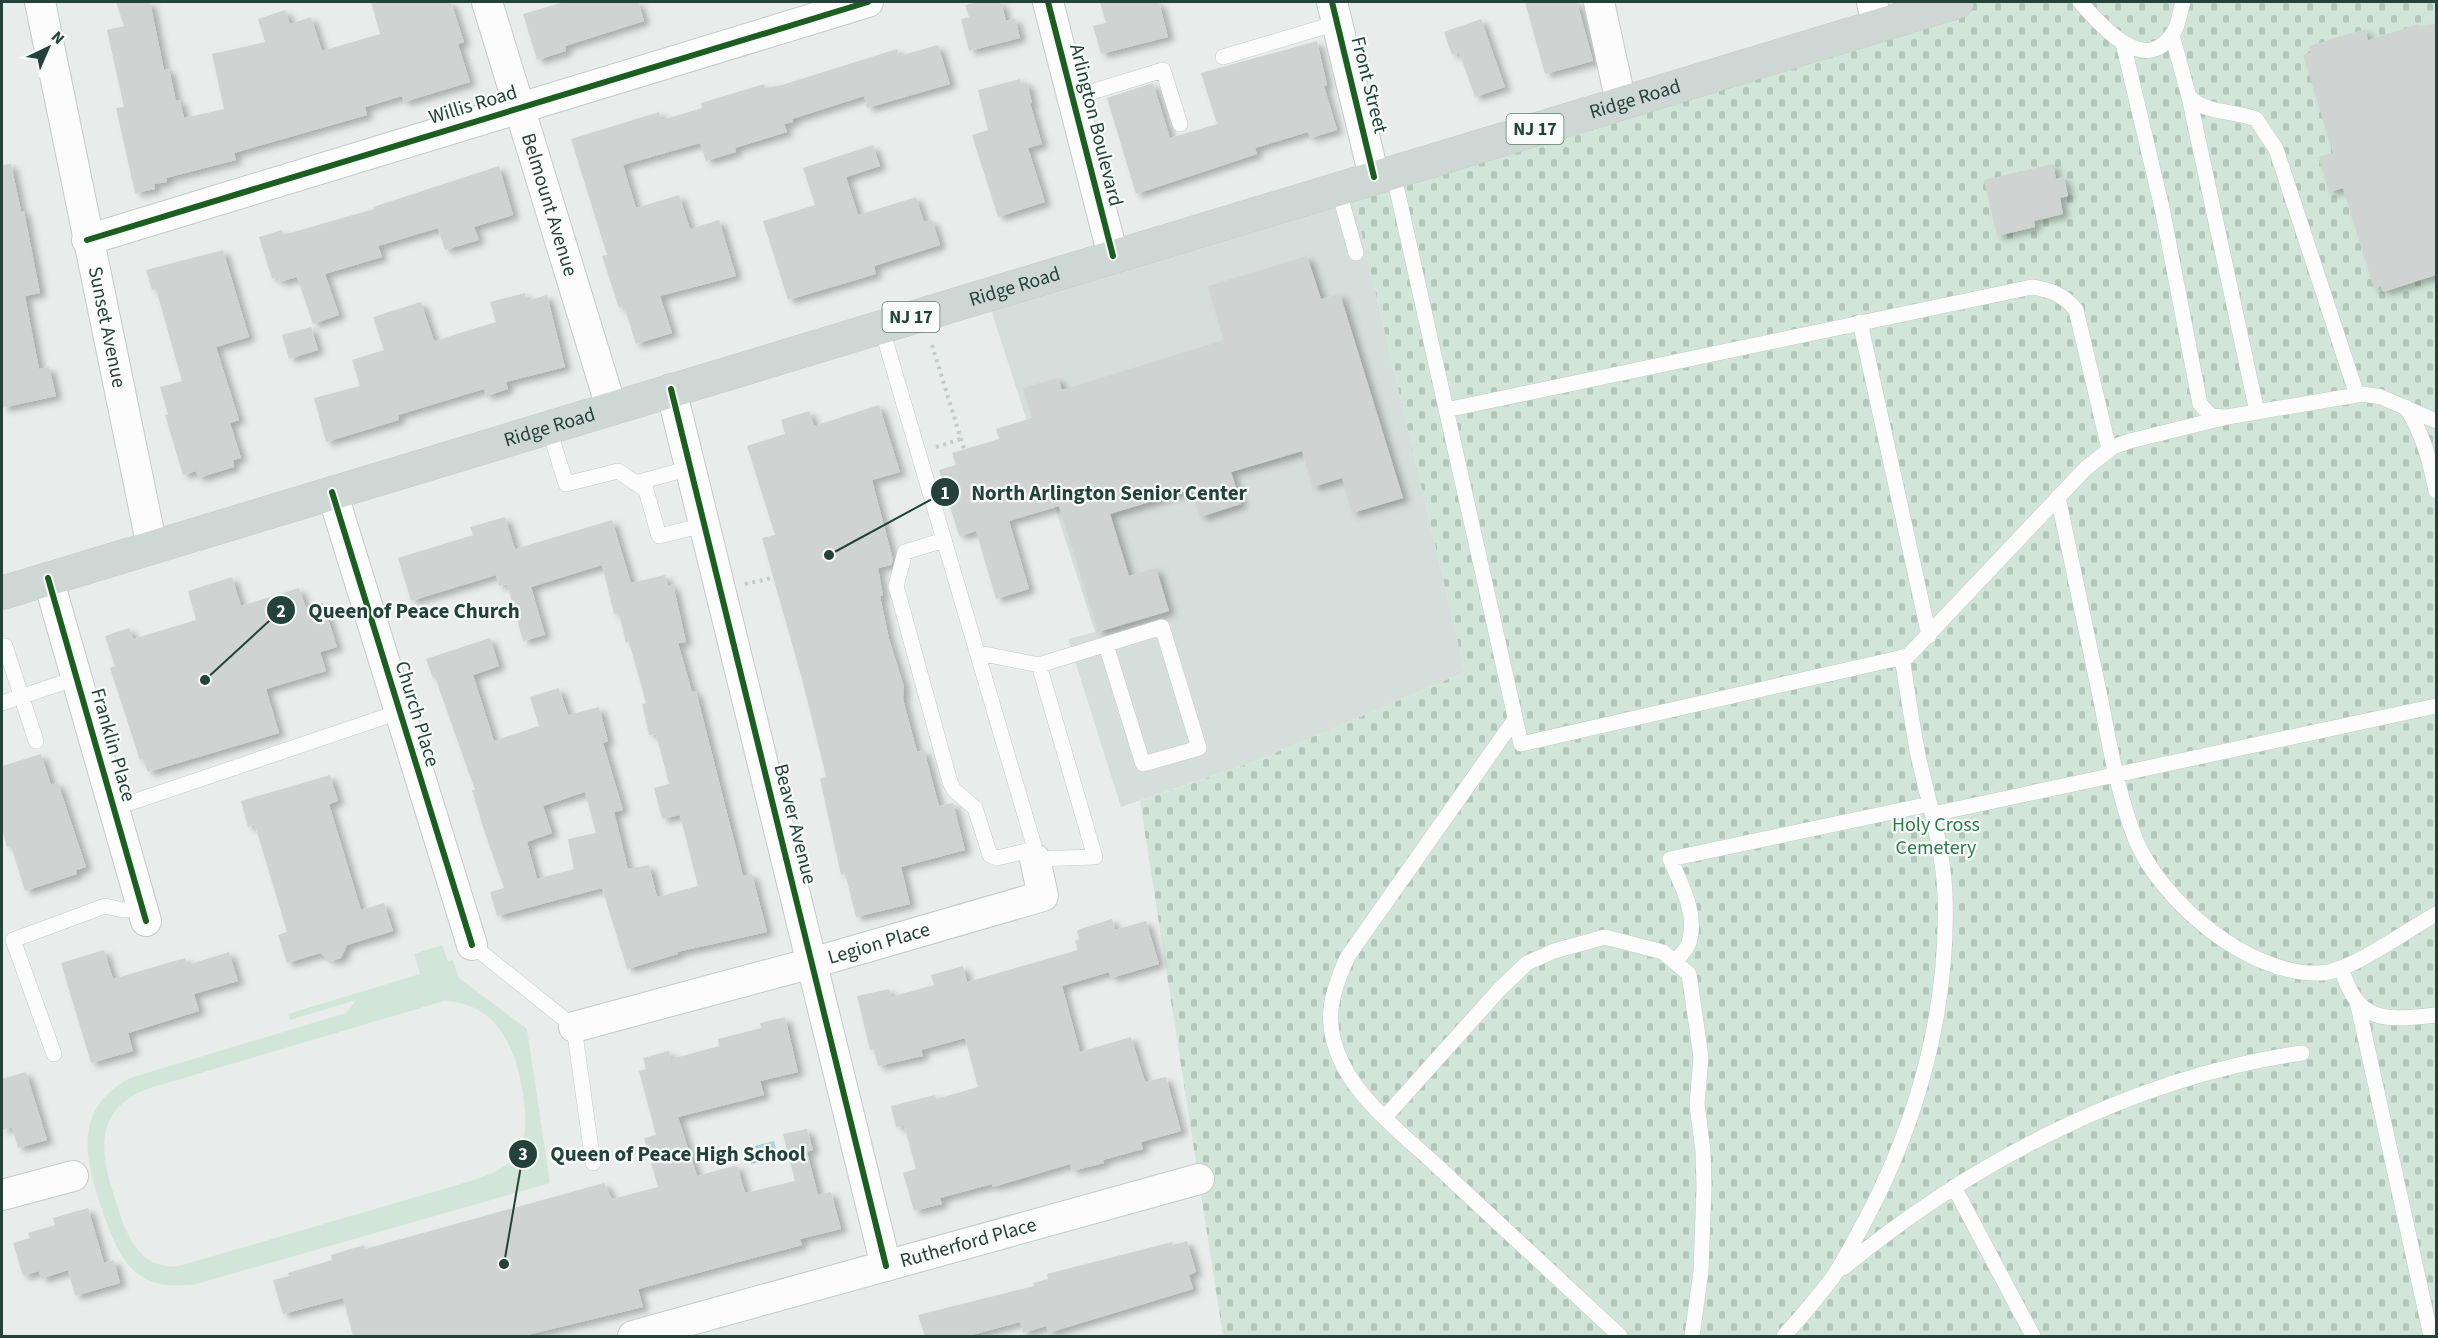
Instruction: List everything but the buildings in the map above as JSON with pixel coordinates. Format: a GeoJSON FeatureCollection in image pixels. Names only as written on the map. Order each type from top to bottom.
{"type":"FeatureCollection","features":[{"type":"Feature","properties":{"kind":"main road","name":"Ridge Road"},"geometry":{"type":"LineString","coordinates":[[2,592],[1621,103],[1874,14],[1956,2]]}},
{"type":"Feature","properties":{"kind":"street","name":"Sunset Avenue"},"geometry":{"type":"LineString","coordinates":[[40,2],[87,240],[152,547]]}},
{"type":"Feature","properties":{"kind":"street","name":"Belmount Avenue"},"geometry":{"type":"LineString","coordinates":[[487,2],[611,407]]}},
{"type":"Feature","properties":{"kind":"street","name":"Willis Road"},"geometry":{"type":"LineString","coordinates":[[87,240],[868,2]]}},
{"type":"Feature","properties":{"kind":"street","name":"Arlington Boulevard"},"geometry":{"type":"LineString","coordinates":[[1048,2],[1113,256]]}},
{"type":"Feature","properties":{"kind":"street"},"geometry":{"type":"LineString","coordinates":[[1599,2],[1621,103]]}},
{"type":"Feature","properties":{"kind":"street","name":"Front Street"},"geometry":{"type":"LineString","coordinates":[[1335,12],[1383,174]]}},
{"type":"Feature","properties":{"kind":"street","name":"Beaver Avenue"},"geometry":{"type":"LineString","coordinates":[[671,389],[886,1266]]}},
{"type":"Feature","properties":{"kind":"street","name":"Church Place"},"geometry":{"type":"LineString","coordinates":[[332,492],[472,945]]}},
{"type":"Feature","properties":{"kind":"street","name":"Franklin Place"},"geometry":{"type":"LineString","coordinates":[[48,578],[145,915]]}},
{"type":"Feature","properties":{"kind":"street","name":"Legion Place"},"geometry":{"type":"LineString","coordinates":[[574,1027],[812,963],[1043,896],[1035,854]]}},
{"type":"Feature","properties":{"kind":"street"},"geometry":{"type":"LineString","coordinates":[[2,1195],[73,1176]]}},
{"type":"Feature","properties":{"kind":"street","name":"Rutherford Place"},"geometry":{"type":"LineString","coordinates":[[633,1336],[1199,1179]]}},
{"type":"Feature","properties":{"kind":"lane"},"geometry":{"type":"LineString","coordinates":[[2080,2],[2102,27],[2123,44],[2140,50],[2154,49],[2172,35],[2184,2]]}},
{"type":"Feature","properties":{"kind":"lane"},"geometry":{"type":"LineString","coordinates":[[1223,57],[1335,12]]}},
{"type":"Feature","properties":{"kind":"lane"},"geometry":{"type":"LineString","coordinates":[[2172,35],[2189,97],[2257,412]]}},
{"type":"Feature","properties":{"kind":"lane"},"geometry":{"type":"LineString","coordinates":[[2123,44],[2162,208],[2200,404],[2211,416],[2228,417]]}},
{"type":"Feature","properties":{"kind":"lane"},"geometry":{"type":"LineString","coordinates":[[1072,98],[1163,70],[1179,124]]}},
{"type":"Feature","properties":{"kind":"lane"},"geometry":{"type":"LineString","coordinates":[[2189,97],[2197,104],[2210,109],[2256,119],[2276,149],[2357,395]]}},
{"type":"Feature","properties":{"kind":"lane"},"geometry":{"type":"LineString","coordinates":[[1383,174],[1446,410],[1521,744],[1912,653],[2086,468],[2109,449],[2228,417],[2357,395],[2381,397],[2436,421]]}},
{"type":"Feature","properties":{"kind":"lane"},"geometry":{"type":"LineString","coordinates":[[1338,188],[1356,253]]}},
{"type":"Feature","properties":{"kind":"lane"},"geometry":{"type":"LineString","coordinates":[[1446,410],[2025,288],[2055,292],[2070,303],[2079,319],[2109,449]]}},
{"type":"Feature","properties":{"kind":"lane"},"geometry":{"type":"LineString","coordinates":[[1860,322],[1929,636]]}},
{"type":"Feature","properties":{"kind":"lane"},"geometry":{"type":"LineString","coordinates":[[881,326],[979,653],[1035,854]]}},
{"type":"Feature","properties":{"kind":"lane"},"geometry":{"type":"LineString","coordinates":[[2406,407],[2423,438],[2436,491]]}},
{"type":"Feature","properties":{"kind":"lane"},"geometry":{"type":"LineString","coordinates":[[548,426],[566,484],[618,471],[646,490],[659,536],[704,525]]}},
{"type":"Feature","properties":{"kind":"lane"},"geometry":{"type":"LineString","coordinates":[[635,483],[691,468]]}},
{"type":"Feature","properties":{"kind":"lane"},"geometry":{"type":"LineString","coordinates":[[2058,497],[2116,774],[2136,839],[2159,880],[2196,918],[2234,946],[2278,967],[2320,973],[2342,969],[2436,914]]}},
{"type":"Feature","properties":{"kind":"lane"},"geometry":{"type":"LineString","coordinates":[[944,540],[905,552],[896,586],[950,782],[954,790],[975,808],[990,855],[997,858],[1035,854],[1095,857],[1039,665]]}},
{"type":"Feature","properties":{"kind":"lane"},"geometry":{"type":"LineString","coordinates":[[979,653],[1039,665],[1162,627],[1199,748],[1143,764],[1106,645]]}},
{"type":"Feature","properties":{"kind":"lane"},"geometry":{"type":"LineString","coordinates":[[5,646],[36,741]]}},
{"type":"Feature","properties":{"kind":"lane"},"geometry":{"type":"LineString","coordinates":[[1784,1336],[1834,1275],[1866,1219],[1902,1145],[1919,1092],[1931,1038],[1944,948],[1945,892],[1931,809],[1918,755],[1902,657]]}},
{"type":"Feature","properties":{"kind":"lane"},"geometry":{"type":"LineString","coordinates":[[2,703],[77,678]]}},
{"type":"Feature","properties":{"kind":"lane"},"geometry":{"type":"LineString","coordinates":[[1675,962],[1689,943],[1690,919],[1687,894],[1670,859],[2116,774],[2436,706]]}},
{"type":"Feature","properties":{"kind":"lane"},"geometry":{"type":"LineString","coordinates":[[115,808],[399,712]]}},
{"type":"Feature","properties":{"kind":"lane"},"geometry":{"type":"LineString","coordinates":[[1515,719],[1348,956],[1334,987],[1329,1011],[1333,1036],[1343,1065],[1385,1116],[1620,1336]]}},
{"type":"Feature","properties":{"kind":"lane"},"geometry":{"type":"LineString","coordinates":[[54,1054],[13,940],[105,906],[145,915]]}},
{"type":"Feature","properties":{"kind":"lane"},"geometry":{"type":"LineString","coordinates":[[1385,1116],[1499,990],[1527,963],[1554,951],[1605,937],[1663,952],[1689,974],[1701,1057],[1696,1104],[1703,1151],[1704,1188],[1701,1271],[1692,1336]]}},
{"type":"Feature","properties":{"kind":"lane"},"geometry":{"type":"LineString","coordinates":[[472,945],[574,1027],[594,1163]]}},
{"type":"Feature","properties":{"kind":"lane"},"geometry":{"type":"LineString","coordinates":[[2342,969],[2347,988],[2365,1010],[2392,1020],[2436,1015]]}},
{"type":"Feature","properties":{"kind":"lane"},"geometry":{"type":"LineString","coordinates":[[2357,1001],[2431,1336]]}},
{"type":"Feature","properties":{"kind":"lane"},"geometry":{"type":"LineString","coordinates":[[1834,1275],[1889,1230],[1954,1187],[2009,1155],[2135,1096],[2275,1057],[2302,1053]]}},
{"type":"Feature","properties":{"kind":"lane"},"geometry":{"type":"LineString","coordinates":[[1954,1187],[2033,1336]]}},
{"type":"Feature","properties":{"kind":"path"},"geometry":{"type":"LineString","coordinates":[[932,345],[964,449]]}},
{"type":"Feature","properties":{"kind":"path"},"geometry":{"type":"LineString","coordinates":[[932,448],[961,439]]}},
{"type":"Feature","properties":{"kind":"path"},"geometry":{"type":"LineString","coordinates":[[744,585],[772,578]]}},
{"type":"Feature","properties":{"kind":"shaded area"},"geometry":{"type":"Polygon","coordinates":[[[1350,184],[1465,672],[1259,760],[1121,807],[1068,639],[1095,632],[986,294],[1350,184]]]}},
{"type":"Feature","properties":{"kind":"green space","name":"Holy Cross Cemetery"},"geometry":{"type":"Polygon","coordinates":[[[1957,2],[2436,2],[2436,1336],[1223,1336],[1140,801],[1259,760],[1465,672],[1350,184],[1957,2]]]}},
{"type":"Feature","properties":{"kind":"green space"},"geometry":{"type":"Polygon","coordinates":[[[442,945],[448,961],[453,960],[459,978],[527,1029],[550,1183],[196,1284],[157,1283],[143,1277],[132,1268],[122,1257],[108,1226],[90,1170],[88,1135],[99,1104],[112,1090],[130,1078],[346,1013],[356,1000],[290,1020],[288,1014],[420,974],[414,954],[442,945]],[[444,1001],[150,1088],[132,1096],[110,1119],[104,1146],[114,1195],[122,1221],[134,1245],[152,1262],[164,1266],[179,1266],[471,1181],[503,1167],[517,1153],[525,1132],[525,1109],[520,1077],[509,1045],[501,1031],[491,1019],[463,1004],[444,1001]]]}},
{"type":"Feature","properties":{"kind":"water"},"geometry":{"type":"Polygon","coordinates":[[[774,1141],[778,1158],[751,1164],[747,1148],[774,1141]]]}},
{"type":"Feature","properties":{"kind":"cycle path"},"geometry":{"type":"LineString","coordinates":[[87,240],[868,2]]}},
{"type":"Feature","properties":{"kind":"cycle path"},"geometry":{"type":"LineString","coordinates":[[1048,2],[1113,256]]}},
{"type":"Feature","properties":{"kind":"cycle path"},"geometry":{"type":"LineString","coordinates":[[1332,2],[1374,177]]}},
{"type":"Feature","properties":{"kind":"cycle path"},"geometry":{"type":"LineString","coordinates":[[671,389],[886,1266]]}},
{"type":"Feature","properties":{"kind":"cycle path"},"geometry":{"type":"LineString","coordinates":[[332,492],[472,945]]}},
{"type":"Feature","properties":{"kind":"cycle path"},"geometry":{"type":"LineString","coordinates":[[48,578],[146,921]]}},
{"type":"Feature","properties":{"kind":"place","name":"North Arlington Senior Center"},"geometry":{"type":"Point","coordinates":[829,555]}},
{"type":"Feature","properties":{"kind":"place","name":"Queen of Peace Church"},"geometry":{"type":"Point","coordinates":[205,680]}},
{"type":"Feature","properties":{"kind":"place","name":"Queen of Peace High School"},"geometry":{"type":"Point","coordinates":[504,1264]}}]}
